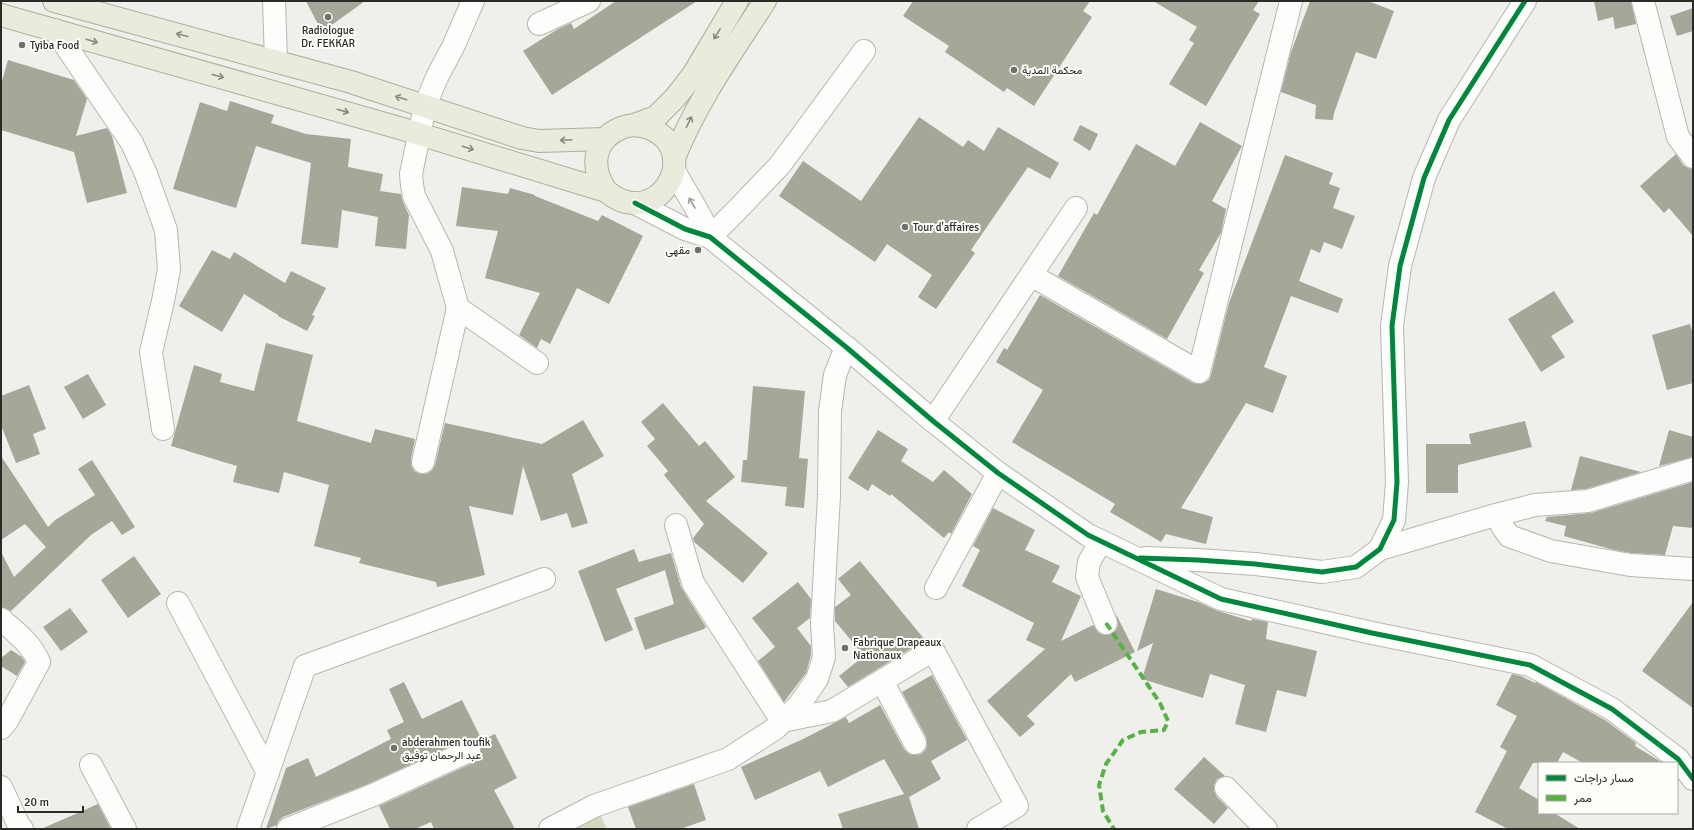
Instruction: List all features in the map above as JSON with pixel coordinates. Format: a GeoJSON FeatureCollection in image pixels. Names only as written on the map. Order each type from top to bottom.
{"type":"FeatureCollection","features":[{"type":"Feature","properties":{"kind":"main road"},"geometry":{"type":"LineString","coordinates":[[54,1],[276,60],[351,82],[522,138],[540,141],[605,139]]}},
{"type":"Feature","properties":{"kind":"main road"},"geometry":{"type":"LineString","coordinates":[[738,1],[693,75],[676,98],[656,117],[634,125],[623,127],[613,132],[605,139],[599,148],[596,159],[596,170],[606,191],[614,198],[624,202],[635,203],[651,200],[665,190],[671,181],[674,164],[690,120],[706,92],[765,1]]}},
{"type":"Feature","properties":{"kind":"main road"},"geometry":{"type":"LineString","coordinates":[[1,15],[419,134],[606,191]]}},
{"type":"Feature","properties":{"kind":"main road"},"geometry":{"type":"LineString","coordinates":[[634,125],[646,126],[660,134],[671,148],[674,164]]}},
{"type":"Feature","properties":{"kind":"street"},"geometry":{"type":"LineString","coordinates":[[274,1],[276,60]]}},
{"type":"Feature","properties":{"kind":"street"},"geometry":{"type":"LineString","coordinates":[[423,462],[458,308],[442,251],[414,196],[411,174],[425,106],[473,1]]}},
{"type":"Feature","properties":{"kind":"street"},"geometry":{"type":"LineString","coordinates":[[539,24],[589,1]]}},
{"type":"Feature","properties":{"kind":"street"},"geometry":{"type":"LineString","coordinates":[[1031,275],[1199,372],[1292,4],[1291,1]]}},
{"type":"Feature","properties":{"kind":"street"},"geometry":{"type":"LineString","coordinates":[[1380,548],[1394,520],[1397,482],[1392,326],[1400,266],[1424,178],[1449,120],[1525,1]]}},
{"type":"Feature","properties":{"kind":"street"},"geometry":{"type":"LineString","coordinates":[[1643,1],[1678,137],[1693,157]]}},
{"type":"Feature","properties":{"kind":"street"},"geometry":{"type":"LineString","coordinates":[[55,30],[132,143],[146,174],[166,230],[169,269],[151,352],[163,429]]}},
{"type":"Feature","properties":{"kind":"street"},"geometry":{"type":"LineString","coordinates":[[710,237],[736,212],[780,165],[864,51]]}},
{"type":"Feature","properties":{"kind":"street"},"geometry":{"type":"LineString","coordinates":[[674,164],[684,190],[705,224],[710,237]]}},
{"type":"Feature","properties":{"kind":"street"},"geometry":{"type":"LineString","coordinates":[[635,203],[685,229],[710,237],[998,473],[1088,535],[1221,599],[1372,633],[1530,665],[1612,709],[1678,759],[1693,779]]}},
{"type":"Feature","properties":{"kind":"street"},"geometry":{"type":"LineString","coordinates":[[933,421],[1076,208]]}},
{"type":"Feature","properties":{"kind":"street"},"geometry":{"type":"LineString","coordinates":[[458,308],[538,362]]}},
{"type":"Feature","properties":{"kind":"street"},"geometry":{"type":"LineString","coordinates":[[550,829],[594,806],[728,759],[776,728],[799,705],[817,679],[824,657],[822,624],[830,494],[830,411],[834,374],[846,347]]}},
{"type":"Feature","properties":{"kind":"street"},"geometry":{"type":"LineString","coordinates":[[1136,558],[1220,562],[1322,572],[1356,567],[1380,548],[1535,505],[1588,501],[1693,469]]}},
{"type":"Feature","properties":{"kind":"street"},"geometry":{"type":"LineString","coordinates":[[936,588],[998,473]]}},
{"type":"Feature","properties":{"kind":"street"},"geometry":{"type":"LineString","coordinates":[[1501,514],[1502,526],[1509,536],[1551,551],[1630,565],[1693,569]]}},
{"type":"Feature","properties":{"kind":"street"},"geometry":{"type":"LineString","coordinates":[[676,525],[693,583],[782,722]]}},
{"type":"Feature","properties":{"kind":"street"},"geometry":{"type":"LineString","coordinates":[[1101,541],[1089,562],[1086,577],[1106,623]]}},
{"type":"Feature","properties":{"kind":"street"},"geometry":{"type":"LineString","coordinates":[[248,829],[305,666],[544,579]]}},
{"type":"Feature","properties":{"kind":"street"},"geometry":{"type":"LineString","coordinates":[[178,603],[268,773]]}},
{"type":"Feature","properties":{"kind":"street"},"geometry":{"type":"LineString","coordinates":[[1,619],[27,642],[34,651],[39,662],[7,720],[1,728]]}},
{"type":"Feature","properties":{"kind":"street"},"geometry":{"type":"LineString","coordinates":[[782,722],[832,711],[933,650],[1017,806],[978,829]]}},
{"type":"Feature","properties":{"kind":"street"},"geometry":{"type":"LineString","coordinates":[[882,681],[915,743]]}},
{"type":"Feature","properties":{"kind":"street"},"geometry":{"type":"LineString","coordinates":[[288,829],[373,795],[469,751]]}},
{"type":"Feature","properties":{"kind":"street"},"geometry":{"type":"LineString","coordinates":[[91,765],[125,829]]}},
{"type":"Feature","properties":{"kind":"street"},"geometry":{"type":"LineString","coordinates":[[1,787],[20,828],[22,829]]}},
{"type":"Feature","properties":{"kind":"street"},"geometry":{"type":"LineString","coordinates":[[1226,788],[1266,829]]}},
{"type":"Feature","properties":{"kind":"green space"},"geometry":{"type":"Polygon","coordinates":[[[600,814],[607,829],[572,829],[600,814]]]}},
{"type":"Feature","properties":{"kind":"building","name":"Radiologue Dr. FEKKAR"},"geometry":{"type":"Polygon","coordinates":[[[306,1],[365,1],[322,32],[306,1]]]}},
{"type":"Feature","properties":{"kind":"building"},"geometry":{"type":"Polygon","coordinates":[[[616,1],[697,1],[552,95],[523,51],[558,29],[571,23],[574,29],[616,1]]]}},
{"type":"Feature","properties":{"kind":"building","name":"محكمة المدية"},"geometry":{"type":"Polygon","coordinates":[[[913,1],[1090,1],[1083,11],[1092,17],[1034,106],[1007,88],[1004,92],[945,52],[949,46],[903,16],[913,1]]]}},
{"type":"Feature","properties":{"kind":"building"},"geometry":{"type":"Polygon","coordinates":[[[1153,1],[1259,1],[1253,10],[1260,14],[1206,106],[1169,84],[1194,43],[1189,40],[1197,27],[1153,1]]]}},
{"type":"Feature","properties":{"kind":"building"},"geometry":{"type":"Polygon","coordinates":[[[1310,1],[1368,1],[1394,11],[1376,59],[1356,52],[1334,113],[1333,120],[1315,119],[1316,105],[1281,92],[1291,52],[1310,1]]]}},
{"type":"Feature","properties":{"kind":"building"},"geometry":{"type":"Polygon","coordinates":[[[1594,1],[1631,1],[1636,24],[1615,29],[1613,17],[1598,21],[1594,1]]]}},
{"type":"Feature","properties":{"kind":"building"},"geometry":{"type":"Polygon","coordinates":[[[1693,8],[1693,31],[1677,36],[1670,16],[1693,8]]]}},
{"type":"Feature","properties":{"kind":"building"},"geometry":{"type":"Polygon","coordinates":[[[8,60],[74,80],[87,99],[76,136],[107,128],[112,136],[127,193],[87,203],[74,152],[1,130],[1,84],[8,60]]]}},
{"type":"Feature","properties":{"kind":"building"},"geometry":{"type":"Polygon","coordinates":[[[230,101],[274,115],[271,123],[306,134],[351,139],[348,167],[383,174],[380,191],[401,194],[409,215],[406,249],[375,246],[378,217],[342,210],[338,248],[301,244],[311,163],[256,146],[236,208],[173,189],[200,102],[227,111],[230,101]]]}},
{"type":"Feature","properties":{"kind":"building","name":"Tour d'affaires"},"geometry":{"type":"Polygon","coordinates":[[[919,117],[963,147],[968,140],[984,151],[998,127],[1059,163],[1050,179],[1028,167],[971,250],[975,253],[936,309],[918,297],[932,275],[887,244],[875,262],[779,196],[803,161],[861,201],[919,117]]]}},
{"type":"Feature","properties":{"kind":"building"},"geometry":{"type":"Polygon","coordinates":[[[1200,122],[1242,146],[1212,201],[1226,209],[1221,233],[1199,270],[1204,273],[1167,339],[1058,276],[1094,213],[1097,215],[1136,144],[1175,166],[1200,122]]]}},
{"type":"Feature","properties":{"kind":"building"},"geometry":{"type":"Polygon","coordinates":[[[1080,125],[1098,134],[1090,151],[1073,140],[1080,125]]]}},
{"type":"Feature","properties":{"kind":"building"},"geometry":{"type":"Polygon","coordinates":[[[1676,154],[1683,165],[1693,169],[1693,236],[1669,208],[1664,213],[1640,186],[1676,154]]]}},
{"type":"Feature","properties":{"kind":"building"},"geometry":{"type":"Polygon","coordinates":[[[1285,155],[1333,173],[1329,184],[1340,188],[1333,208],[1355,216],[1342,249],[1324,242],[1320,253],[1311,249],[1299,281],[1343,299],[1338,313],[1291,296],[1264,367],[1287,376],[1273,413],[1246,403],[1181,508],[1213,517],[1206,544],[1166,534],[1161,542],[1110,512],[1115,504],[1012,442],[1043,390],[996,362],[1004,348],[1007,350],[1040,295],[1193,383],[1199,384],[1209,380],[1229,303],[1285,155]]]}},
{"type":"Feature","properties":{"kind":"building"},"geometry":{"type":"Polygon","coordinates":[[[462,187],[508,194],[510,188],[535,195],[598,221],[602,215],[643,236],[609,304],[577,288],[550,344],[541,339],[537,348],[519,335],[540,293],[485,278],[498,231],[456,226],[462,187]]]}},
{"type":"Feature","properties":{"kind":"building"},"geometry":{"type":"Polygon","coordinates":[[[212,250],[230,259],[234,252],[285,283],[291,271],[326,288],[312,315],[315,316],[307,331],[278,316],[244,294],[222,332],[179,306],[212,250]]]}},
{"type":"Feature","properties":{"kind":"building"},"geometry":{"type":"Polygon","coordinates":[[[1554,291],[1574,322],[1551,336],[1565,357],[1541,372],[1508,319],[1554,291]]]}},
{"type":"Feature","properties":{"kind":"building"},"geometry":{"type":"Polygon","coordinates":[[[1690,324],[1693,335],[1693,383],[1667,390],[1652,335],[1690,324]]]}},
{"type":"Feature","properties":{"kind":"building"},"geometry":{"type":"Polygon","coordinates":[[[266,343],[313,355],[297,421],[371,443],[375,429],[415,439],[411,465],[414,471],[420,474],[427,474],[435,465],[445,423],[542,444],[583,420],[604,456],[572,474],[588,523],[572,528],[567,513],[541,521],[523,466],[513,515],[469,506],[485,575],[437,587],[436,582],[359,563],[361,558],[314,546],[329,485],[284,472],[279,493],[233,482],[237,466],[171,446],[194,365],[222,374],[220,382],[254,391],[266,343]]]}},
{"type":"Feature","properties":{"kind":"building"},"geometry":{"type":"Polygon","coordinates":[[[88,374],[106,405],[83,419],[64,387],[88,374]]]}},
{"type":"Feature","properties":{"kind":"building"},"geometry":{"type":"Polygon","coordinates":[[[29,385],[46,429],[33,434],[40,454],[16,463],[1,425],[1,396],[29,385]]]}},
{"type":"Feature","properties":{"kind":"building"},"geometry":{"type":"Polygon","coordinates":[[[753,386],[805,391],[799,458],[808,459],[804,508],[785,506],[787,487],[741,482],[743,460],[747,460],[753,386]]]}},
{"type":"Feature","properties":{"kind":"building"},"geometry":{"type":"Polygon","coordinates":[[[663,403],[699,446],[705,441],[735,477],[706,501],[768,553],[743,583],[694,542],[693,538],[704,524],[664,475],[668,471],[647,446],[655,439],[641,422],[663,403]]]}},
{"type":"Feature","properties":{"kind":"building"},"geometry":{"type":"Polygon","coordinates":[[[1525,421],[1532,447],[1458,465],[1458,493],[1426,493],[1426,444],[1471,444],[1469,434],[1525,421]]]}},
{"type":"Feature","properties":{"kind":"building"},"geometry":{"type":"Polygon","coordinates":[[[878,430],[908,449],[901,461],[933,482],[944,470],[972,494],[951,534],[949,532],[944,538],[891,494],[890,496],[872,484],[868,491],[848,478],[878,430]]]}},
{"type":"Feature","properties":{"kind":"building"},"geometry":{"type":"Polygon","coordinates":[[[1669,430],[1693,437],[1693,457],[1659,466],[1669,430]]]}},
{"type":"Feature","properties":{"kind":"building"},"geometry":{"type":"Polygon","coordinates":[[[1,456],[48,527],[55,520],[95,495],[78,469],[92,460],[135,527],[122,535],[112,521],[91,535],[11,611],[1,607],[1,552],[14,577],[46,547],[25,524],[1,540],[1,456]]]}},
{"type":"Feature","properties":{"kind":"building"},"geometry":{"type":"Polygon","coordinates":[[[1580,456],[1641,472],[1586,489],[1571,490],[1580,456]]]}},
{"type":"Feature","properties":{"kind":"building"},"geometry":{"type":"Polygon","coordinates":[[[1693,482],[1693,528],[1673,526],[1665,555],[1631,553],[1610,549],[1564,536],[1566,526],[1545,521],[1547,517],[1591,513],[1693,482]]]}},
{"type":"Feature","properties":{"kind":"building"},"geometry":{"type":"Polygon","coordinates":[[[993,508],[1035,530],[1025,550],[1060,566],[1052,582],[1081,596],[1061,641],[1093,625],[1099,633],[1105,635],[1111,634],[1116,630],[1118,625],[1116,614],[1135,652],[1075,682],[1071,674],[1027,716],[1035,724],[1020,737],[987,701],[1045,649],[1026,640],[1034,623],[962,586],[980,550],[973,546],[993,508]]]}},
{"type":"Feature","properties":{"kind":"building"},"geometry":{"type":"Polygon","coordinates":[[[634,549],[639,562],[671,553],[681,587],[706,627],[704,629],[645,650],[634,618],[674,604],[665,570],[616,589],[633,630],[605,642],[578,571],[634,549]]]}},
{"type":"Feature","properties":{"kind":"building"},"geometry":{"type":"Polygon","coordinates":[[[134,556],[161,594],[128,618],[101,580],[134,556]]]}},
{"type":"Feature","properties":{"kind":"building"},"geometry":{"type":"Polygon","coordinates":[[[860,561],[925,640],[848,687],[839,676],[864,656],[835,621],[835,607],[851,595],[838,579],[860,561]]]}},
{"type":"Feature","properties":{"kind":"building"},"geometry":{"type":"Polygon","coordinates":[[[798,582],[811,599],[810,618],[797,628],[811,646],[811,655],[806,673],[784,702],[758,661],[775,647],[752,618],[798,582]]]}},
{"type":"Feature","properties":{"kind":"building"},"geometry":{"type":"Polygon","coordinates":[[[1156,589],[1251,621],[1252,619],[1268,622],[1266,639],[1317,651],[1306,697],[1277,690],[1266,732],[1235,724],[1245,685],[1210,674],[1203,698],[1142,679],[1153,643],[1137,651],[1156,589]]]}},
{"type":"Feature","properties":{"kind":"building"},"geometry":{"type":"Polygon","coordinates":[[[1693,602],[1693,708],[1642,671],[1693,602]]]}},
{"type":"Feature","properties":{"kind":"building"},"geometry":{"type":"Polygon","coordinates":[[[70,608],[88,632],[61,651],[43,627],[70,608]]]}},
{"type":"Feature","properties":{"kind":"building"},"geometry":{"type":"Polygon","coordinates":[[[11,650],[22,657],[25,662],[17,676],[1,666],[1,658],[11,650]]]}},
{"type":"Feature","properties":{"kind":"building"},"geometry":{"type":"Polygon","coordinates":[[[1512,674],[1521,676],[1535,683],[1536,682],[1605,720],[1636,743],[1635,746],[1661,762],[1581,762],[1563,752],[1558,762],[1533,763],[1519,788],[1538,799],[1538,814],[1556,814],[1580,829],[1508,829],[1475,812],[1507,751],[1500,747],[1517,716],[1496,705],[1512,674]]]}},
{"type":"Feature","properties":{"kind":"building"},"geometry":{"type":"Polygon","coordinates":[[[932,675],[967,740],[931,761],[941,779],[909,797],[919,829],[843,829],[838,814],[904,794],[884,759],[828,787],[820,771],[755,800],[741,767],[803,739],[846,717],[849,723],[880,705],[904,749],[909,754],[921,754],[926,749],[926,737],[902,692],[932,675]]]}},
{"type":"Feature","properties":{"kind":"building"},"geometry":{"type":"Polygon","coordinates":[[[404,682],[422,719],[462,700],[482,740],[495,734],[517,778],[494,790],[515,829],[434,829],[431,822],[415,829],[390,829],[379,806],[475,762],[481,753],[480,746],[476,741],[470,739],[464,740],[368,784],[283,817],[278,821],[277,825],[266,829],[286,768],[308,758],[316,777],[391,739],[387,730],[404,722],[389,689],[404,682]]]}},
{"type":"Feature","properties":{"kind":"building"},"geometry":{"type":"Polygon","coordinates":[[[1204,757],[1225,776],[1217,779],[1214,785],[1214,791],[1217,797],[1228,808],[1214,824],[1174,789],[1204,757]]]}},
{"type":"Feature","properties":{"kind":"building"},"geometry":{"type":"Polygon","coordinates":[[[694,784],[706,820],[680,829],[636,829],[628,807],[694,784]]]}},
{"type":"Feature","properties":{"kind":"building"},"geometry":{"type":"Polygon","coordinates":[[[98,804],[111,829],[41,829],[98,804]]]}},
{"type":"Feature","properties":{"kind":"marked path"},"geometry":{"type":"LineString","coordinates":[[1106,623],[1160,703],[1168,721],[1164,730],[1141,732],[1123,740],[1106,764],[1099,785],[1103,811],[1114,829]]}},
{"type":"Feature","properties":{"kind":"cycle path"},"geometry":{"type":"LineString","coordinates":[[1140,558],[1255,564],[1322,572],[1356,567],[1380,549],[1394,520],[1397,482],[1392,326],[1400,266],[1424,178],[1449,120],[1525,1]]}},
{"type":"Feature","properties":{"kind":"cycle path"},"geometry":{"type":"LineString","coordinates":[[635,203],[685,229],[710,237],[998,473],[1088,535],[1221,599],[1372,633],[1530,665],[1612,709],[1678,759],[1693,779]]}},
{"type":"Feature","properties":{"kind":"place","name":"Radiologue Dr. FEKKAR"},"geometry":{"type":"Point","coordinates":[328,17]}},
{"type":"Feature","properties":{"kind":"place","name":"Tyiba Food"},"geometry":{"type":"Point","coordinates":[22,45]}},
{"type":"Feature","properties":{"kind":"place","name":"محكمة المدية"},"geometry":{"type":"Point","coordinates":[1014,70]}},
{"type":"Feature","properties":{"kind":"place","name":"Tour d'affaires"},"geometry":{"type":"Point","coordinates":[905,227]}},
{"type":"Feature","properties":{"kind":"place","name":"مقهى"},"geometry":{"type":"Point","coordinates":[698,250]}},
{"type":"Feature","properties":{"kind":"place","name":"Fabrique Drapeaux Nationaux"},"geometry":{"type":"Point","coordinates":[845,648]}},
{"type":"Feature","properties":{"kind":"place","name":"abderahmen toufik عبد الرحمان توفيق"},"geometry":{"type":"Point","coordinates":[394,748]}}]}
